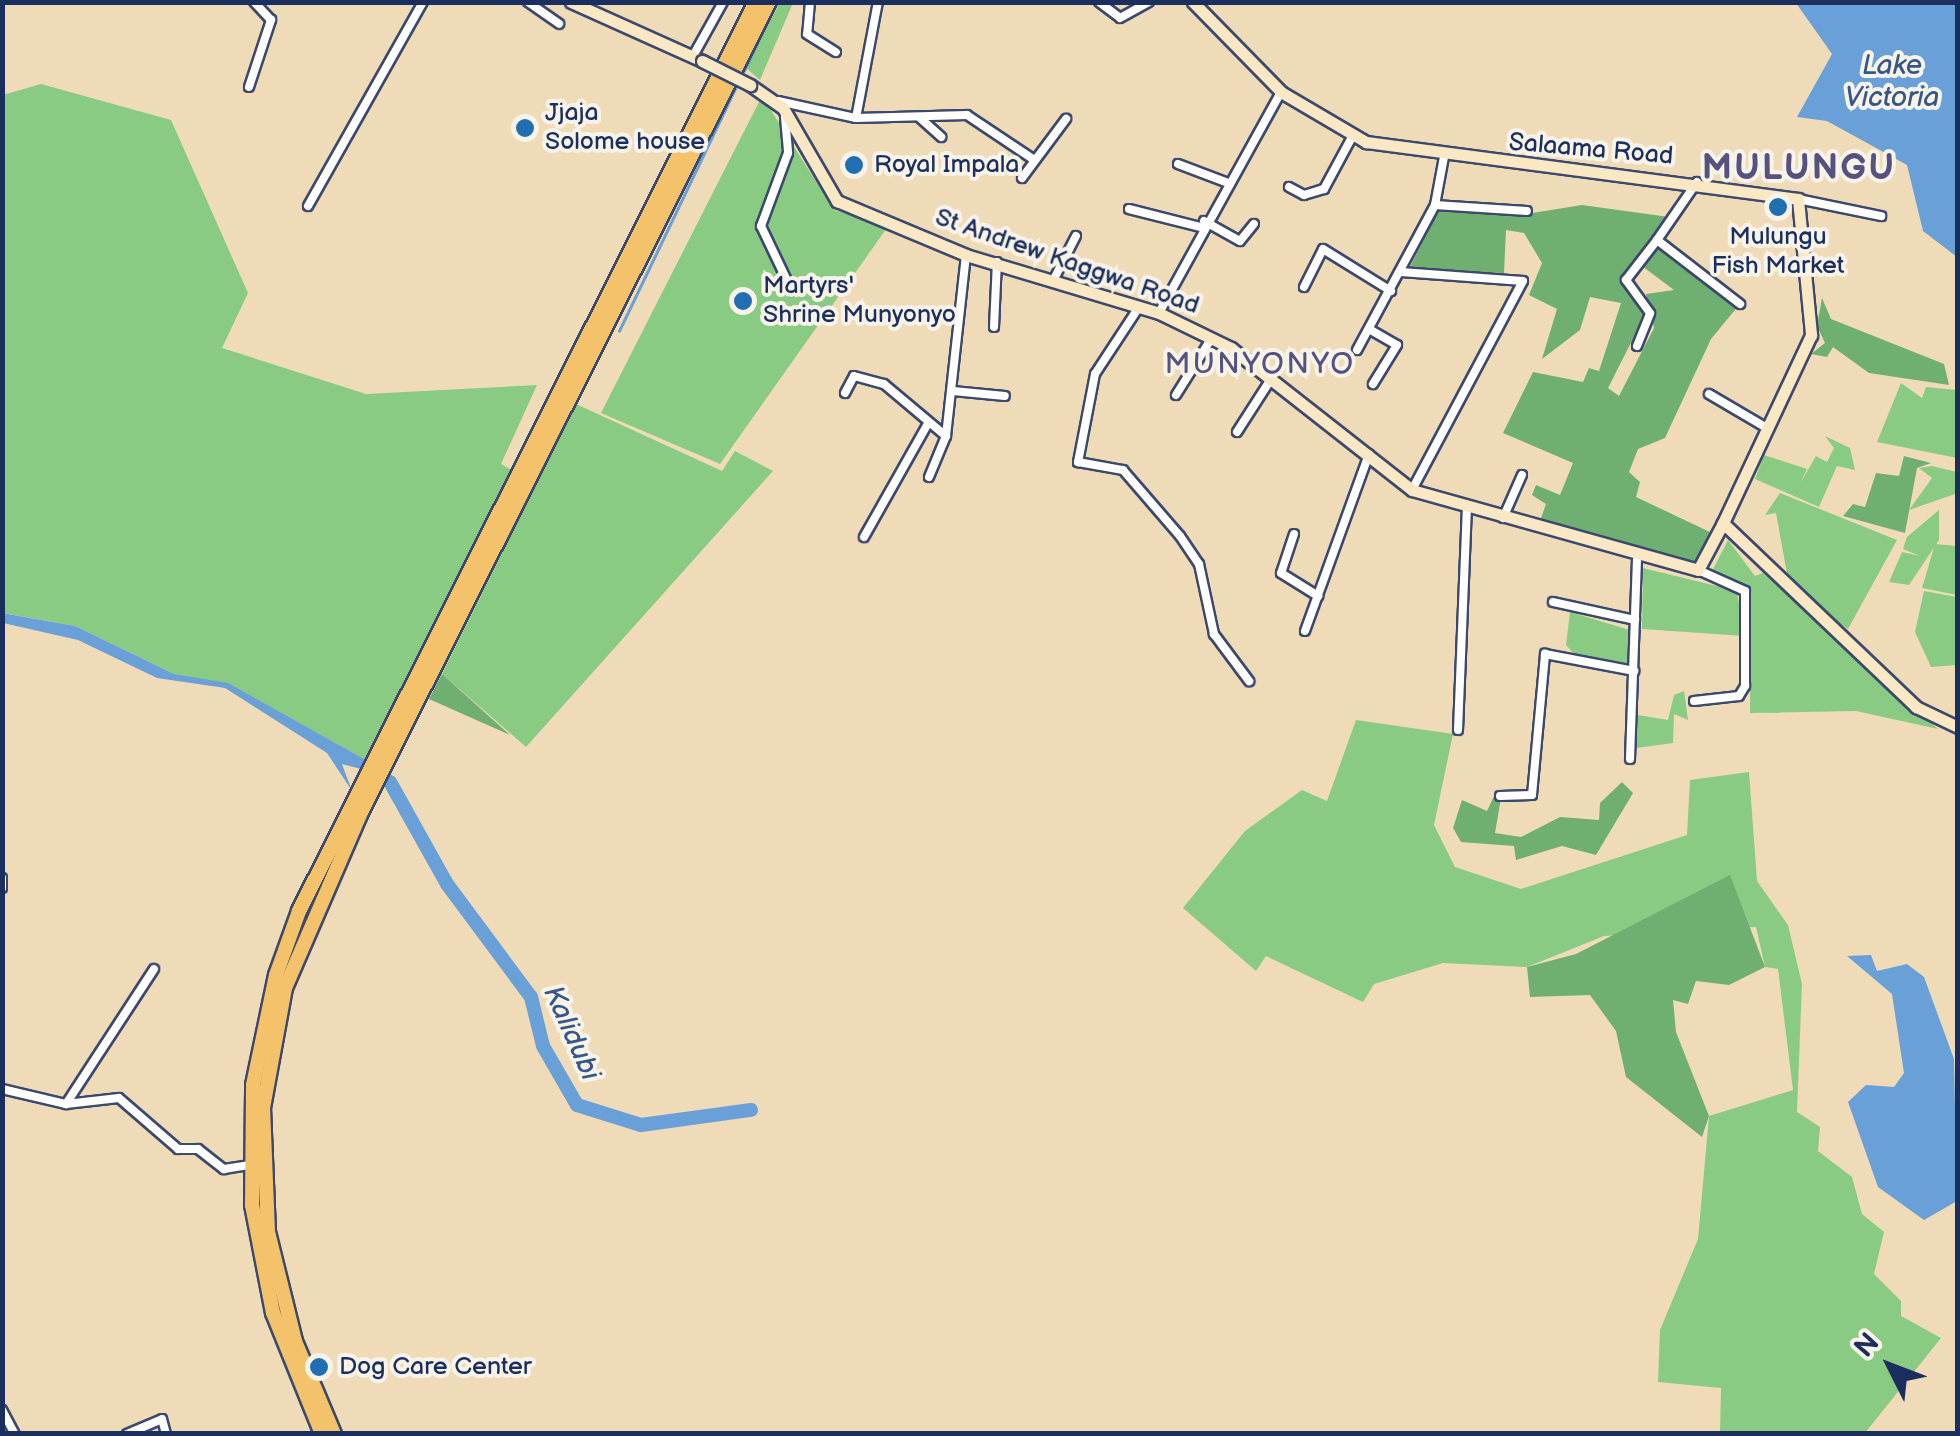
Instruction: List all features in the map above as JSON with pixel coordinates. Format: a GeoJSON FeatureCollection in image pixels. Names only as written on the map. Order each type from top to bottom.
{"type":"FeatureCollection","features":[{"type":"Feature","properties":{"kind":"highway"},"geometry":{"type":"LineString","coordinates":[[322,1434],[268,1296],[249,1165],[265,1016],[305,912],[756,2]]}},
{"type":"Feature","properties":{"kind":"highway"},"geometry":{"type":"LineString","coordinates":[[524,474],[769,2]]}},
{"type":"Feature","properties":{"kind":"highway"},"geometry":{"type":"LineString","coordinates":[[305,912],[268,1053],[265,1196],[287,1313],[334,1434]]}},
{"type":"Feature","properties":{"kind":"street"},"geometry":{"type":"LineString","coordinates":[[249,87],[272,20],[254,2]]}},
{"type":"Feature","properties":{"kind":"street"},"geometry":{"type":"LineString","coordinates":[[308,206],[422,2]]}},
{"type":"Feature","properties":{"kind":"street"},"geometry":{"type":"LineString","coordinates":[[528,2],[559,24]]}},
{"type":"Feature","properties":{"kind":"street"},"geometry":{"type":"LineString","coordinates":[[571,2],[698,59],[780,104],[856,118],[967,114],[1034,159]]}},
{"type":"Feature","properties":{"kind":"street"},"geometry":{"type":"LineString","coordinates":[[698,59],[722,2]]}},
{"type":"Feature","properties":{"kind":"street"},"geometry":{"type":"LineString","coordinates":[[810,2],[806,34],[836,52]]}},
{"type":"Feature","properties":{"kind":"street"},"geometry":{"type":"LineString","coordinates":[[856,118],[878,2]]}},
{"type":"Feature","properties":{"kind":"street"},"geometry":{"type":"LineString","coordinates":[[1100,2],[1120,18],[1149,2]]}},
{"type":"Feature","properties":{"kind":"street","name":"Salaama Road"},"geometry":{"type":"LineString","coordinates":[[1193,2],[1282,92],[1352,136],[1444,158],[1697,182],[1798,199]]}},
{"type":"Feature","properties":{"kind":"street"},"geometry":{"type":"LineString","coordinates":[[1159,313],[1202,224],[1282,92]]}},
{"type":"Feature","properties":{"kind":"street"},"geometry":{"type":"LineString","coordinates":[[780,104],[788,153],[762,242],[792,291]]}},
{"type":"Feature","properties":{"kind":"street","name":"St Andrew Kaggwa Road"},"geometry":{"type":"LineString","coordinates":[[780,104],[836,201],[966,255],[1056,277],[1159,313],[1212,338],[1412,490],[1637,560],[1698,570]]}},
{"type":"Feature","properties":{"kind":"street"},"geometry":{"type":"LineString","coordinates":[[919,117],[941,137]]}},
{"type":"Feature","properties":{"kind":"street"},"geometry":{"type":"LineString","coordinates":[[1022,178],[1066,118]]}},
{"type":"Feature","properties":{"kind":"street"},"geometry":{"type":"LineString","coordinates":[[1289,187],[1304,195],[1324,189],[1352,136]]}},
{"type":"Feature","properties":{"kind":"street"},"geometry":{"type":"LineString","coordinates":[[1357,350],[1435,205],[1444,158]]}},
{"type":"Feature","properties":{"kind":"street"},"geometry":{"type":"LineString","coordinates":[[1178,164],[1228,183]]}},
{"type":"Feature","properties":{"kind":"street"},"geometry":{"type":"LineString","coordinates":[[1637,346],[1650,313],[1626,280],[1697,182]]}},
{"type":"Feature","properties":{"kind":"street"},"geometry":{"type":"LineString","coordinates":[[1694,701],[1738,696],[1746,686],[1744,592],[1698,570],[1811,335],[1798,199],[1880,216]]}},
{"type":"Feature","properties":{"kind":"street"},"geometry":{"type":"LineString","coordinates":[[1435,205],[1527,211]]}},
{"type":"Feature","properties":{"kind":"street"},"geometry":{"type":"LineString","coordinates":[[1129,209],[1202,224],[1240,241],[1254,224]]}},
{"type":"Feature","properties":{"kind":"street"},"geometry":{"type":"LineString","coordinates":[[1056,277],[1076,236]]}},
{"type":"Feature","properties":{"kind":"street"},"geometry":{"type":"LineString","coordinates":[[1657,240],[1740,304]]}},
{"type":"Feature","properties":{"kind":"street"},"geometry":{"type":"LineString","coordinates":[[1304,287],[1323,249],[1391,291]]}},
{"type":"Feature","properties":{"kind":"street"},"geometry":{"type":"LineString","coordinates":[[929,477],[946,436],[966,255]]}},
{"type":"Feature","properties":{"kind":"street"},"geometry":{"type":"LineString","coordinates":[[994,327],[997,261]]}},
{"type":"Feature","properties":{"kind":"street"},"geometry":{"type":"LineString","coordinates":[[1400,272],[1524,281],[1412,490]]}},
{"type":"Feature","properties":{"kind":"street"},"geometry":{"type":"LineString","coordinates":[[1139,307],[1095,374],[1078,462],[1123,470],[1180,536],[1199,564],[1214,634],[1249,680]]}},
{"type":"Feature","properties":{"kind":"street"},"geometry":{"type":"LineString","coordinates":[[1370,329],[1397,345],[1373,384]]}},
{"type":"Feature","properties":{"kind":"street"},"geometry":{"type":"LineString","coordinates":[[1176,395],[1212,338]]}},
{"type":"Feature","properties":{"kind":"street"},"geometry":{"type":"LineString","coordinates":[[845,393],[854,376],[884,384],[926,425],[946,436]]}},
{"type":"Feature","properties":{"kind":"street"},"geometry":{"type":"LineString","coordinates":[[1238,432],[1270,379]]}},
{"type":"Feature","properties":{"kind":"street"},"geometry":{"type":"LineString","coordinates":[[953,391],[1004,396]]}},
{"type":"Feature","properties":{"kind":"street"},"geometry":{"type":"LineString","coordinates":[[1709,394],[1766,428]]}},
{"type":"Feature","properties":{"kind":"street"},"geometry":{"type":"LineString","coordinates":[[864,537],[926,425]]}},
{"type":"Feature","properties":{"kind":"street"},"geometry":{"type":"LineString","coordinates":[[1305,631],[1369,454]]}},
{"type":"Feature","properties":{"kind":"street"},"geometry":{"type":"LineString","coordinates":[[1503,518],[1522,475]]}},
{"type":"Feature","properties":{"kind":"street"},"geometry":{"type":"LineString","coordinates":[[1458,730],[1467,508]]}},
{"type":"Feature","properties":{"kind":"street"},"geometry":{"type":"LineString","coordinates":[[1723,523],[1903,696],[1958,727]]}},
{"type":"Feature","properties":{"kind":"street"},"geometry":{"type":"LineString","coordinates":[[1294,534],[1281,573],[1318,596]]}},
{"type":"Feature","properties":{"kind":"street"},"geometry":{"type":"LineString","coordinates":[[1630,760],[1637,560]]}},
{"type":"Feature","properties":{"kind":"street"},"geometry":{"type":"LineString","coordinates":[[1553,602],[1635,620]]}},
{"type":"Feature","properties":{"kind":"street"},"geometry":{"type":"LineString","coordinates":[[1500,796],[1532,796],[1545,654],[1634,671]]}},
{"type":"Feature","properties":{"kind":"street"},"geometry":{"type":"LineString","coordinates":[[2,878],[2,888]]}},
{"type":"Feature","properties":{"kind":"street"},"geometry":{"type":"LineString","coordinates":[[66,1104],[154,969]]}},
{"type":"Feature","properties":{"kind":"street"},"geometry":{"type":"LineString","coordinates":[[2,1089],[66,1104],[119,1098],[178,1150],[198,1149],[224,1169],[249,1165]]}},
{"type":"Feature","properties":{"kind":"street"},"geometry":{"type":"LineString","coordinates":[[2,1410],[15,1434]]}},
{"type":"Feature","properties":{"kind":"street"},"geometry":{"type":"LineString","coordinates":[[127,1434],[162,1419],[166,1434]]}},
{"type":"Feature","properties":{"kind":"green space"},"geometry":{"type":"Polygon","coordinates":[[[780,2],[793,3],[760,80],[746,68],[780,2]]]}},
{"type":"Feature","properties":{"kind":"green space"},"geometry":{"type":"Polygon","coordinates":[[[41,84],[171,120],[248,293],[222,348],[366,394],[537,385],[501,464],[512,470],[366,760],[229,684],[174,674],[75,626],[3,613],[3,95],[41,84]]]}},
{"type":"Feature","properties":{"kind":"green space"},"geometry":{"type":"Polygon","coordinates":[[[762,96],[834,210],[889,225],[720,464],[601,413],[762,96]]]}},
{"type":"Feature","properties":{"kind":"green space"},"geometry":{"type":"Polygon","coordinates":[[[1582,205],[1669,217],[1622,281],[1645,315],[1608,388],[1619,396],[1654,328],[1646,294],[1674,290],[1642,266],[1658,245],[1739,305],[1711,339],[1665,438],[1638,449],[1629,472],[1640,482],[1636,497],[1712,533],[1694,572],[1640,562],[1540,521],[1546,504],[1532,495],[1536,485],[1560,495],[1573,463],[1503,433],[1533,372],[1583,382],[1589,368],[1599,371],[1621,303],[1590,297],[1580,330],[1542,359],[1557,309],[1529,295],[1542,263],[1524,233],[1506,230],[1504,273],[1408,271],[1439,209],[1526,214],[1582,205]]]}},
{"type":"Feature","properties":{"kind":"green space"},"geometry":{"type":"Polygon","coordinates":[[[1822,298],[1831,319],[1944,364],[1949,385],[1869,373],[1833,347],[1827,357],[1811,354],[1825,343],[1817,326],[1822,298]]]}},
{"type":"Feature","properties":{"kind":"green space"},"geometry":{"type":"Polygon","coordinates":[[[1901,383],[1922,398],[1926,387],[1957,390],[1957,458],[1877,442],[1901,383]]]}},
{"type":"Feature","properties":{"kind":"green space"},"geometry":{"type":"Polygon","coordinates":[[[576,404],[722,471],[735,451],[773,471],[526,747],[442,674],[576,404]]]}},
{"type":"Feature","properties":{"kind":"green space"},"geometry":{"type":"Polygon","coordinates":[[[1825,436],[1850,448],[1855,470],[1837,466],[1819,507],[1755,479],[1764,455],[1807,469],[1801,482],[1816,456],[1827,462],[1834,448],[1825,436]]]}},
{"type":"Feature","properties":{"kind":"green space"},"geometry":{"type":"Polygon","coordinates":[[[1904,456],[1931,463],[1917,468],[1905,533],[1843,516],[1853,504],[1865,507],[1876,473],[1899,476],[1904,456]]]}},
{"type":"Feature","properties":{"kind":"green space"},"geometry":{"type":"Polygon","coordinates":[[[1932,466],[1957,472],[1955,494],[1909,510],[1932,478],[1919,468],[1932,466]]]}},
{"type":"Feature","properties":{"kind":"green space"},"geometry":{"type":"Polygon","coordinates":[[[1780,493],[1897,540],[1848,629],[1790,590],[1776,513],[1765,515],[1780,493]]]}},
{"type":"Feature","properties":{"kind":"green space"},"geometry":{"type":"Polygon","coordinates":[[[1939,510],[1939,540],[1909,585],[1889,582],[1902,552],[1920,556],[1903,549],[1907,537],[1939,510]]]}},
{"type":"Feature","properties":{"kind":"green space"},"geometry":{"type":"Polygon","coordinates":[[[1728,540],[1755,576],[1763,573],[1938,729],[1856,711],[1750,713],[1751,588],[1711,573],[1728,540]]]}},
{"type":"Feature","properties":{"kind":"green space"},"geometry":{"type":"Polygon","coordinates":[[[1935,544],[1957,546],[1957,595],[1922,588],[1935,544]]]}},
{"type":"Feature","properties":{"kind":"green space"},"geometry":{"type":"Polygon","coordinates":[[[1643,568],[1737,591],[1744,636],[1642,629],[1643,568]]]}},
{"type":"Feature","properties":{"kind":"green space"},"geometry":{"type":"Polygon","coordinates":[[[1924,591],[1957,597],[1957,665],[1931,667],[1915,632],[1924,591]]]}},
{"type":"Feature","properties":{"kind":"green space"},"geometry":{"type":"Polygon","coordinates":[[[1570,612],[1633,631],[1632,664],[1574,654],[1566,645],[1570,612]]]}},
{"type":"Feature","properties":{"kind":"green space"},"geometry":{"type":"Polygon","coordinates":[[[442,674],[510,735],[429,699],[442,674]]]}},
{"type":"Feature","properties":{"kind":"green space"},"geometry":{"type":"Polygon","coordinates":[[[1684,691],[1688,720],[1674,714],[1673,743],[1636,748],[1638,715],[1668,720],[1674,695],[1684,691]]]}},
{"type":"Feature","properties":{"kind":"green space"},"geometry":{"type":"Polygon","coordinates":[[[1356,720],[1453,734],[1434,825],[1455,867],[1521,889],[1687,835],[1690,780],[1749,772],[1757,881],[1788,925],[1802,984],[1797,1112],[1820,1127],[1818,1151],[1852,1177],[1862,1214],[1884,1232],[1874,1274],[1901,1301],[1901,1316],[1941,1338],[1865,1433],[1720,1433],[1721,1388],[1658,1382],[1660,1330],[1698,1239],[1709,1116],[1793,1090],[1778,969],[1765,967],[1756,927],[1604,936],[1527,967],[1443,963],[1374,984],[1363,1002],[1266,956],[1256,971],[1183,908],[1245,831],[1302,790],[1327,801],[1356,720]]]}},
{"type":"Feature","properties":{"kind":"green space"},"geometry":{"type":"Polygon","coordinates":[[[1622,782],[1633,793],[1596,855],[1562,846],[1516,860],[1514,846],[1461,842],[1453,828],[1462,800],[1487,811],[1494,796],[1501,798],[1495,833],[1521,837],[1560,817],[1599,820],[1600,803],[1622,782]]]}},
{"type":"Feature","properties":{"kind":"green space"},"geometry":{"type":"Polygon","coordinates":[[[1730,875],[1765,967],[1729,985],[1696,981],[1688,1004],[1673,1000],[1676,1032],[1709,1116],[1702,1137],[1626,1077],[1616,1031],[1590,995],[1530,997],[1527,967],[1576,954],[1730,875]]]}},
{"type":"Feature","properties":{"kind":"water","name":"Lake Victoria"},"geometry":{"type":"Polygon","coordinates":[[[1796,3],[1957,3],[1957,257],[1923,231],[1907,165],[1827,121],[1797,117],[1832,54],[1796,3]]]}},
{"type":"Feature","properties":{"kind":"water"},"geometry":{"type":"Polygon","coordinates":[[[2,613],[75,626],[174,674],[228,683],[366,760],[361,769],[342,764],[352,791],[327,753],[225,688],[157,678],[78,640],[3,623],[2,613]]]}},
{"type":"Feature","properties":{"kind":"water"},"geometry":{"type":"Polygon","coordinates":[[[1871,955],[1877,971],[1907,964],[1924,977],[1954,1059],[1957,1201],[1924,1220],[1878,1187],[1848,1102],[1866,1085],[1894,1087],[1904,1073],[1892,994],[1847,956],[1871,955]]]}},
{"type":"Feature","properties":{"kind":"waterway"},"geometry":{"type":"LineString","coordinates":[[741,77],[777,2]]}},
{"type":"Feature","properties":{"kind":"waterway"},"geometry":{"type":"LineString","coordinates":[[619,331],[737,85]]}},
{"type":"Feature","properties":{"kind":"waterway","name":"Kalidubi"},"geometry":{"type":"LineString","coordinates":[[390,782],[447,884],[531,997],[543,1046],[577,1105],[641,1125],[751,1110]]}},
{"type":"Feature","properties":{"kind":"place","name":"Jjaja Solome house"},"geometry":{"type":"Point","coordinates":[525,128]}},
{"type":"Feature","properties":{"kind":"place","name":"Royal Impala"},"geometry":{"type":"Point","coordinates":[854,165]}},
{"type":"Feature","properties":{"kind":"place","name":"Mulungu Fish Market"},"geometry":{"type":"Point","coordinates":[1778,207]}},
{"type":"Feature","properties":{"kind":"place","name":"Martyrs' Shrine Munyonyo"},"geometry":{"type":"Point","coordinates":[743,301]}},
{"type":"Feature","properties":{"kind":"place","name":"Dog Care Center"},"geometry":{"type":"Point","coordinates":[319,1367]}},
{"type":"Feature","properties":{"kind":"district","name":"MULUNGU"},"geometry":{"type":"Point","coordinates":[1799,169]}},
{"type":"Feature","properties":{"kind":"district","name":"MUNYONYO"},"geometry":{"type":"Point","coordinates":[1260,364]}}]}
